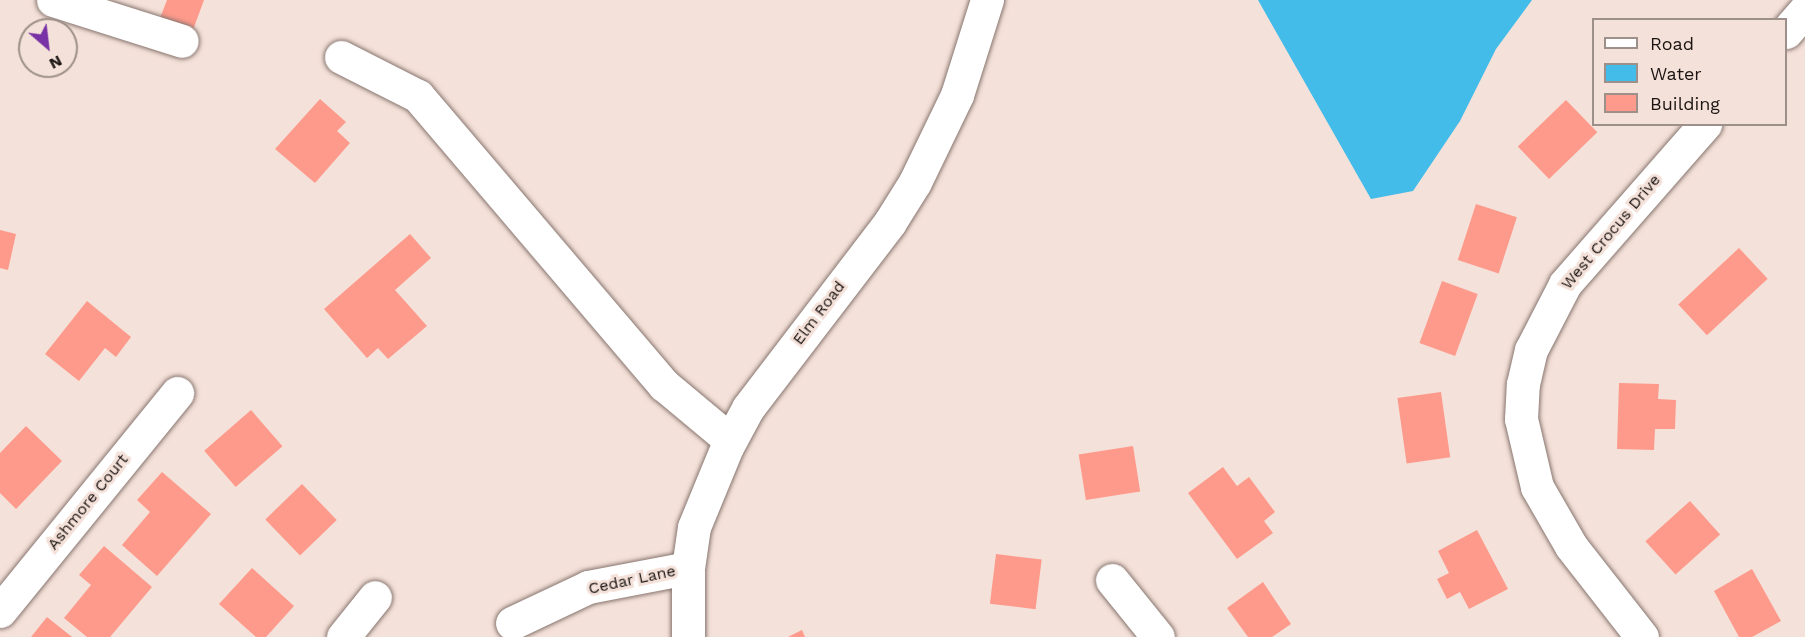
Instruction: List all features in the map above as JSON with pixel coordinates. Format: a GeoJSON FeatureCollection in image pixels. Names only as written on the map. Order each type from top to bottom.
{"type":"FeatureCollection","features":[{"type":"Feature","properties":{"kind":"street"},"geometry":{"type":"LineString","coordinates":[[53,0],[182,41]]}},
{"type":"Feature","properties":{"kind":"street","name":"Elm Road"},"geometry":{"type":"LineString","coordinates":[[688,637],[688,568],[694,527],[730,440],[748,408],[890,222],[915,182],[957,95],[987,0]]}},
{"type":"Feature","properties":{"kind":"street"},"geometry":{"type":"LineString","coordinates":[[1787,30],[1805,10]]}},
{"type":"Feature","properties":{"kind":"street"},"geometry":{"type":"LineString","coordinates":[[341,57],[418,96],[664,385],[730,440]]}},
{"type":"Feature","properties":{"kind":"street","name":"West Crocus Drive"},"geometry":{"type":"LineString","coordinates":[[1642,637],[1571,546],[1537,487],[1521,419],[1523,384],[1531,350],[1565,284],[1703,126]]}},
{"type":"Feature","properties":{"kind":"street","name":"Ashmore Court"},"geometry":{"type":"LineString","coordinates":[[0,611],[177,393]]}},
{"type":"Feature","properties":{"kind":"street","name":"Cedar Lane"},"geometry":{"type":"LineString","coordinates":[[512,622],[588,587],[688,568]]}},
{"type":"Feature","properties":{"kind":"street"},"geometry":{"type":"LineString","coordinates":[[1112,580],[1158,637]]}},
{"type":"Feature","properties":{"kind":"street"},"geometry":{"type":"LineString","coordinates":[[343,637],[375,597]]}},
{"type":"Feature","properties":{"kind":"water"},"geometry":{"type":"Polygon","coordinates":[[[1258,0],[1532,0],[1496,49],[1460,121],[1413,191],[1371,199],[1258,0]]]}},
{"type":"Feature","properties":{"kind":"building"},"geometry":{"type":"Polygon","coordinates":[[[167,0],[204,0],[193,30],[160,18],[167,0]]]}},
{"type":"Feature","properties":{"kind":"building"},"geometry":{"type":"Polygon","coordinates":[[[320,99],[346,122],[337,131],[350,143],[315,183],[275,149],[320,99]]]}},
{"type":"Feature","properties":{"kind":"building"},"geometry":{"type":"Polygon","coordinates":[[[1566,100],[1597,132],[1549,179],[1518,147],[1566,100]]]}},
{"type":"Feature","properties":{"kind":"building"},"geometry":{"type":"Polygon","coordinates":[[[1476,204],[1517,217],[1499,273],[1458,260],[1476,204]]]}},
{"type":"Feature","properties":{"kind":"building"},"geometry":{"type":"Polygon","coordinates":[[[0,230],[16,234],[8,270],[0,268],[0,230]]]}},
{"type":"Feature","properties":{"kind":"building"},"geometry":{"type":"Polygon","coordinates":[[[410,234],[431,258],[395,290],[427,326],[388,359],[378,348],[367,358],[324,309],[410,234]]]}},
{"type":"Feature","properties":{"kind":"building"},"geometry":{"type":"Polygon","coordinates":[[[1739,248],[1768,279],[1707,335],[1678,305],[1739,248]]]}},
{"type":"Feature","properties":{"kind":"building"},"geometry":{"type":"Polygon","coordinates":[[[1442,281],[1478,294],[1455,356],[1419,343],[1442,281]]]}},
{"type":"Feature","properties":{"kind":"building"},"geometry":{"type":"Polygon","coordinates":[[[87,301],[131,337],[116,357],[105,348],[79,381],[45,354],[87,301]]]}},
{"type":"Feature","properties":{"kind":"building"},"geometry":{"type":"Polygon","coordinates":[[[1619,383],[1659,384],[1658,399],[1676,400],[1675,429],[1655,429],[1654,450],[1617,449],[1619,383]]]}},
{"type":"Feature","properties":{"kind":"building"},"geometry":{"type":"Polygon","coordinates":[[[1441,392],[1450,457],[1407,463],[1397,398],[1441,392]]]}},
{"type":"Feature","properties":{"kind":"building"},"geometry":{"type":"Polygon","coordinates":[[[251,410],[282,446],[236,487],[204,451],[251,410]]]}},
{"type":"Feature","properties":{"kind":"building"},"geometry":{"type":"Polygon","coordinates":[[[26,426],[62,461],[16,509],[0,493],[0,453],[26,426]]]}},
{"type":"Feature","properties":{"kind":"building"},"geometry":{"type":"Polygon","coordinates":[[[1133,446],[1140,491],[1086,500],[1079,455],[1133,446]]]}},
{"type":"Feature","properties":{"kind":"building"},"geometry":{"type":"Polygon","coordinates":[[[1223,467],[1237,486],[1249,477],[1275,512],[1264,521],[1273,533],[1237,559],[1188,493],[1223,467]]]}},
{"type":"Feature","properties":{"kind":"building"},"geometry":{"type":"Polygon","coordinates":[[[162,472],[211,514],[157,576],[122,545],[150,512],[137,500],[162,472]]]}},
{"type":"Feature","properties":{"kind":"building"},"geometry":{"type":"Polygon","coordinates":[[[302,484],[337,520],[300,555],[265,519],[302,484]]]}},
{"type":"Feature","properties":{"kind":"building"},"geometry":{"type":"Polygon","coordinates":[[[1690,501],[1720,534],[1676,575],[1645,541],[1690,501]]]}},
{"type":"Feature","properties":{"kind":"building"},"geometry":{"type":"Polygon","coordinates":[[[1477,530],[1508,589],[1469,609],[1460,592],[1447,599],[1437,579],[1449,573],[1438,551],[1477,530]]]}},
{"type":"Feature","properties":{"kind":"building"},"geometry":{"type":"Polygon","coordinates":[[[104,546],[152,587],[110,637],[87,637],[64,618],[91,585],[79,575],[104,546]]]}},
{"type":"Feature","properties":{"kind":"building"},"geometry":{"type":"Polygon","coordinates":[[[996,554],[1042,560],[1036,609],[990,604],[996,554]]]}},
{"type":"Feature","properties":{"kind":"building"},"geometry":{"type":"Polygon","coordinates":[[[252,568],[294,606],[266,637],[256,637],[219,604],[252,568]]]}},
{"type":"Feature","properties":{"kind":"building"},"geometry":{"type":"Polygon","coordinates":[[[1752,569],[1781,621],[1752,637],[1739,637],[1714,591],[1752,569]]]}},
{"type":"Feature","properties":{"kind":"building"},"geometry":{"type":"Polygon","coordinates":[[[1263,582],[1291,624],[1272,637],[1248,637],[1227,608],[1263,582]]]}},
{"type":"Feature","properties":{"kind":"building"},"geometry":{"type":"Polygon","coordinates":[[[47,617],[72,637],[31,637],[47,617]]]}},
{"type":"Feature","properties":{"kind":"building"},"geometry":{"type":"Polygon","coordinates":[[[802,630],[805,637],[788,637],[802,630]]]}}]}
